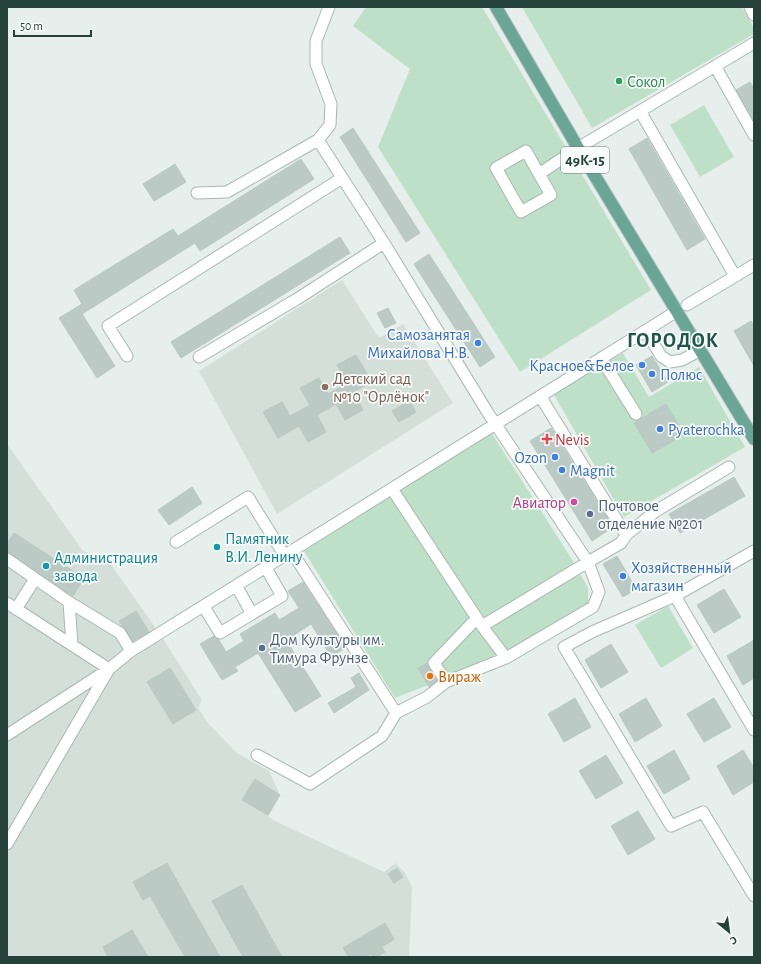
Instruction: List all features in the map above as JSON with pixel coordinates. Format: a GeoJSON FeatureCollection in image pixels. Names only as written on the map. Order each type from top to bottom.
{"type":"FeatureCollection","features":[{"type":"Feature","properties":{"kind":"main road","name":"49К-15"},"geometry":{"type":"LineString","coordinates":[[496,7],[578,148],[682,308],[701,350],[754,439]]}},
{"type":"Feature","properties":{"kind":"street"},"geometry":{"type":"LineString","coordinates":[[197,193],[227,192],[318,140],[330,125],[331,104],[316,64],[316,41],[329,7]]}},
{"type":"Feature","properties":{"kind":"street"},"geometry":{"type":"LineString","coordinates":[[750,7],[754,15]]}},
{"type":"Feature","properties":{"kind":"street"},"geometry":{"type":"LineString","coordinates":[[539,174],[578,148],[754,43]]}},
{"type":"Feature","properties":{"kind":"street"},"geometry":{"type":"LineString","coordinates":[[715,66],[754,134]]}},
{"type":"Feature","properties":{"kind":"street"},"geometry":{"type":"LineString","coordinates":[[640,111],[735,276]]}},
{"type":"Feature","properties":{"kind":"street"},"geometry":{"type":"LineString","coordinates":[[257,755],[310,784],[382,736],[396,713],[427,698],[446,682],[506,658],[592,607],[598,592],[588,562],[496,424],[384,243],[318,140]]}},
{"type":"Feature","properties":{"kind":"street"},"geometry":{"type":"LineString","coordinates":[[526,151],[539,174],[551,195],[521,212],[496,168],[526,151]]}},
{"type":"Feature","properties":{"kind":"street"},"geometry":{"type":"LineString","coordinates":[[127,356],[108,326],[342,178]]}},
{"type":"Feature","properties":{"kind":"street"},"geometry":{"type":"LineString","coordinates":[[199,357],[297,299],[384,243]]}},
{"type":"Feature","properties":{"kind":"street"},"geometry":{"type":"LineString","coordinates":[[7,734],[109,669],[131,651],[204,607],[646,330],[754,265]]}},
{"type":"Feature","properties":{"kind":"street"},"geometry":{"type":"LineString","coordinates":[[646,330],[661,356],[670,362],[682,360],[701,350]]}},
{"type":"Feature","properties":{"kind":"street"},"geometry":{"type":"LineString","coordinates":[[601,358],[636,414]]}},
{"type":"Feature","properties":{"kind":"street"},"geometry":{"type":"LineString","coordinates":[[540,396],[626,535]]}},
{"type":"Feature","properties":{"kind":"street"},"geometry":{"type":"LineString","coordinates":[[446,682],[434,663],[480,622],[621,543],[626,535],[656,511],[729,467]]}},
{"type":"Feature","properties":{"kind":"street"},"geometry":{"type":"LineString","coordinates":[[392,489],[480,622],[506,658]]}},
{"type":"Feature","properties":{"kind":"street"},"geometry":{"type":"LineString","coordinates":[[176,542],[248,497],[396,713]]}},
{"type":"Feature","properties":{"kind":"street"},"geometry":{"type":"LineString","coordinates":[[754,551],[675,596],[592,632],[564,647],[671,826],[703,812],[754,896]]}},
{"type":"Feature","properties":{"kind":"street"},"geometry":{"type":"LineString","coordinates":[[7,558],[35,579],[120,633],[131,651]]}},
{"type":"Feature","properties":{"kind":"street"},"geometry":{"type":"LineString","coordinates":[[204,607],[220,633],[282,596],[266,568]]}},
{"type":"Feature","properties":{"kind":"street"},"geometry":{"type":"LineString","coordinates":[[35,579],[11,606],[109,669]]}},
{"type":"Feature","properties":{"kind":"street"},"geometry":{"type":"LineString","coordinates":[[236,587],[252,614]]}},
{"type":"Feature","properties":{"kind":"street"},"geometry":{"type":"LineString","coordinates":[[675,596],[754,730]]}},
{"type":"Feature","properties":{"kind":"street"},"geometry":{"type":"LineString","coordinates":[[70,602],[72,645]]}},
{"type":"Feature","properties":{"kind":"street"},"geometry":{"type":"LineString","coordinates":[[7,844],[109,669]]}},
{"type":"Feature","properties":{"kind":"shaded area","name":"Детский сад №10 \"Орлёнок\""},"geometry":{"type":"Polygon","coordinates":[[[342,280],[379,338],[403,324],[453,403],[277,514],[199,371],[342,280]]]}},
{"type":"Feature","properties":{"kind":"shaded area"},"geometry":{"type":"Polygon","coordinates":[[[7,444],[83,551],[107,559],[160,634],[202,700],[198,708],[208,723],[237,753],[269,771],[280,795],[268,816],[275,821],[384,872],[396,863],[405,873],[412,887],[409,957],[7,957],[7,444]]]}},
{"type":"Feature","properties":{"kind":"green space"},"geometry":{"type":"Polygon","coordinates":[[[366,7],[482,7],[651,290],[520,372],[378,147],[410,69],[353,26],[366,7]]]}},
{"type":"Feature","properties":{"kind":"green space","name":"Сокол"},"geometry":{"type":"Polygon","coordinates":[[[522,7],[742,7],[754,28],[754,34],[592,128],[522,7]]]}},
{"type":"Feature","properties":{"kind":"green space"},"geometry":{"type":"Polygon","coordinates":[[[704,105],[734,157],[700,177],[670,125],[704,105]]]}},
{"type":"Feature","properties":{"kind":"green space"},"geometry":{"type":"Polygon","coordinates":[[[623,353],[649,397],[699,367],[745,447],[624,517],[553,393],[623,353]]]}},
{"type":"Feature","properties":{"kind":"green space"},"geometry":{"type":"Polygon","coordinates":[[[491,432],[576,566],[588,588],[588,606],[500,657],[395,698],[304,551],[491,432]]]}},
{"type":"Feature","properties":{"kind":"green space"},"geometry":{"type":"Polygon","coordinates":[[[668,606],[693,648],[661,668],[635,625],[668,606]]]}},
{"type":"Feature","properties":{"kind":"building"},"geometry":{"type":"Polygon","coordinates":[[[750,82],[754,88],[754,121],[736,90],[750,82]]]}},
{"type":"Feature","properties":{"kind":"building"},"geometry":{"type":"Polygon","coordinates":[[[353,128],[420,233],[406,242],[340,137],[353,128]]]}},
{"type":"Feature","properties":{"kind":"building"},"geometry":{"type":"Polygon","coordinates":[[[647,138],[705,239],[687,250],[629,149],[647,138]]]}},
{"type":"Feature","properties":{"kind":"building"},"geometry":{"type":"Polygon","coordinates":[[[301,159],[314,179],[200,251],[195,243],[82,314],[115,366],[97,378],[59,318],[82,304],[74,290],[173,229],[178,236],[301,159]]]}},
{"type":"Feature","properties":{"kind":"building"},"geometry":{"type":"Polygon","coordinates":[[[175,164],[186,182],[154,201],[143,184],[175,164]]]}},
{"type":"Feature","properties":{"kind":"building"},"geometry":{"type":"Polygon","coordinates":[[[340,237],[350,253],[181,358],[171,342],[340,237]]]}},
{"type":"Feature","properties":{"kind":"building"},"geometry":{"type":"Polygon","coordinates":[[[429,254],[495,357],[480,367],[414,264],[429,254]]]}},
{"type":"Feature","properties":{"kind":"building"},"geometry":{"type":"Polygon","coordinates":[[[388,308],[396,323],[385,328],[377,313],[388,308]]]}},
{"type":"Feature","properties":{"kind":"building"},"geometry":{"type":"Polygon","coordinates":[[[751,321],[754,326],[754,366],[734,331],[751,321]]]}},
{"type":"Feature","properties":{"kind":"building"},"geometry":{"type":"Polygon","coordinates":[[[356,355],[372,382],[353,392],[363,410],[345,420],[336,404],[317,415],[326,432],[308,442],[299,426],[278,438],[263,412],[282,402],[290,416],[310,405],[300,388],[319,378],[328,394],[348,383],[337,365],[356,355]]]}},
{"type":"Feature","properties":{"kind":"building","name":"Полюс"},"geometry":{"type":"Polygon","coordinates":[[[652,356],[668,382],[652,392],[636,365],[652,356]]]}},
{"type":"Feature","properties":{"kind":"building"},"geometry":{"type":"Polygon","coordinates":[[[409,401],[416,412],[399,422],[392,411],[409,401]]]}},
{"type":"Feature","properties":{"kind":"building","name":"Pyaterochka"},"geometry":{"type":"Polygon","coordinates":[[[666,404],[684,435],[652,453],[634,423],[666,404]]]}},
{"type":"Feature","properties":{"kind":"building"},"geometry":{"type":"Polygon","coordinates":[[[551,428],[613,527],[592,541],[530,441],[551,428]]]}},
{"type":"Feature","properties":{"kind":"building"},"geometry":{"type":"Polygon","coordinates":[[[734,477],[745,496],[680,533],[669,514],[734,477]]]}},
{"type":"Feature","properties":{"kind":"building"},"geometry":{"type":"Polygon","coordinates":[[[192,487],[202,503],[169,525],[158,510],[192,487]]]}},
{"type":"Feature","properties":{"kind":"building","name":"Администрация завода"},"geometry":{"type":"Polygon","coordinates":[[[14,533],[84,578],[73,596],[7,552],[7,544],[14,533]]]}},
{"type":"Feature","properties":{"kind":"building"},"geometry":{"type":"Polygon","coordinates":[[[617,556],[636,589],[623,597],[603,564],[617,556]]]}},
{"type":"Feature","properties":{"kind":"building","name":"Дом Культуры им. Тимура Фрунзе"},"geometry":{"type":"Polygon","coordinates":[[[303,582],[346,648],[331,656],[311,624],[286,640],[321,696],[295,712],[258,653],[235,667],[238,671],[222,680],[200,644],[214,636],[219,640],[226,652],[244,641],[240,634],[275,613],[279,620],[299,608],[288,591],[303,582]]]}},
{"type":"Feature","properties":{"kind":"building"},"geometry":{"type":"Polygon","coordinates":[[[724,589],[741,617],[714,633],[697,605],[724,589]]]}},
{"type":"Feature","properties":{"kind":"building"},"geometry":{"type":"Polygon","coordinates":[[[136,611],[149,632],[133,641],[119,621],[136,611]]]}},
{"type":"Feature","properties":{"kind":"building"},"geometry":{"type":"Polygon","coordinates":[[[754,640],[754,678],[743,685],[727,656],[754,640]]]}},
{"type":"Feature","properties":{"kind":"building"},"geometry":{"type":"Polygon","coordinates":[[[611,644],[628,672],[601,688],[585,660],[611,644]]]}},
{"type":"Feature","properties":{"kind":"building"},"geometry":{"type":"Polygon","coordinates":[[[427,663],[437,680],[429,687],[418,668],[427,663]]]}},
{"type":"Feature","properties":{"kind":"building"},"geometry":{"type":"Polygon","coordinates":[[[170,668],[196,710],[173,724],[147,682],[170,668]]]}},
{"type":"Feature","properties":{"kind":"building"},"geometry":{"type":"Polygon","coordinates":[[[359,673],[369,690],[334,713],[328,703],[356,687],[351,678],[359,673]]]}},
{"type":"Feature","properties":{"kind":"building"},"geometry":{"type":"Polygon","coordinates":[[[575,698],[591,727],[564,742],[548,714],[575,698]]]}},
{"type":"Feature","properties":{"kind":"building"},"geometry":{"type":"Polygon","coordinates":[[[646,698],[662,726],[635,742],[619,714],[646,698]]]}},
{"type":"Feature","properties":{"kind":"building"},"geometry":{"type":"Polygon","coordinates":[[[714,698],[731,727],[704,742],[687,714],[714,698]]]}},
{"type":"Feature","properties":{"kind":"building"},"geometry":{"type":"Polygon","coordinates":[[[674,750],[690,779],[664,794],[647,766],[674,750]]]}},
{"type":"Feature","properties":{"kind":"building"},"geometry":{"type":"Polygon","coordinates":[[[743,750],[754,768],[754,782],[733,795],[717,766],[743,750]]]}},
{"type":"Feature","properties":{"kind":"building"},"geometry":{"type":"Polygon","coordinates":[[[606,755],[623,783],[596,799],[579,771],[606,755]]]}},
{"type":"Feature","properties":{"kind":"building"},"geometry":{"type":"Polygon","coordinates":[[[255,779],[280,795],[268,815],[242,800],[255,779]]]}},
{"type":"Feature","properties":{"kind":"building"},"geometry":{"type":"Polygon","coordinates":[[[638,811],[655,839],[628,855],[611,826],[638,811]]]}},
{"type":"Feature","properties":{"kind":"building"},"geometry":{"type":"Polygon","coordinates":[[[167,863],[220,957],[185,957],[150,896],[143,900],[133,882],[167,863]]]}},
{"type":"Feature","properties":{"kind":"building"},"geometry":{"type":"Polygon","coordinates":[[[397,868],[403,877],[394,883],[388,874],[397,868]]]}},
{"type":"Feature","properties":{"kind":"building"},"geometry":{"type":"Polygon","coordinates":[[[242,885],[282,957],[243,957],[212,901],[242,885]]]}},
{"type":"Feature","properties":{"kind":"building"},"geometry":{"type":"Polygon","coordinates":[[[385,923],[394,939],[382,947],[385,952],[376,957],[373,957],[371,954],[365,957],[349,957],[343,948],[385,923]]]}},
{"type":"Feature","properties":{"kind":"building"},"geometry":{"type":"Polygon","coordinates":[[[132,930],[148,957],[108,957],[103,947],[132,930]]]}},
{"type":"Feature","properties":{"kind":"place","name":"Сокол"},"geometry":{"type":"Point","coordinates":[619,81]}},
{"type":"Feature","properties":{"kind":"place","name":"Самозанятая Михайлова Н.В."},"geometry":{"type":"Point","coordinates":[478,343]}},
{"type":"Feature","properties":{"kind":"place","name":"Красное&Белое"},"geometry":{"type":"Point","coordinates":[642,365]}},
{"type":"Feature","properties":{"kind":"place","name":"Полюс"},"geometry":{"type":"Point","coordinates":[652,374]}},
{"type":"Feature","properties":{"kind":"place","name":"Детский сад №10 \"Орлёнок\""},"geometry":{"type":"Point","coordinates":[325,387]}},
{"type":"Feature","properties":{"kind":"place","name":"Pyaterochka"},"geometry":{"type":"Point","coordinates":[660,429]}},
{"type":"Feature","properties":{"kind":"place","name":"Nevis"},"geometry":{"type":"Point","coordinates":[547,439]}},
{"type":"Feature","properties":{"kind":"place","name":"Ozon"},"geometry":{"type":"Point","coordinates":[555,457]}},
{"type":"Feature","properties":{"kind":"place","name":"Magnit"},"geometry":{"type":"Point","coordinates":[562,470]}},
{"type":"Feature","properties":{"kind":"place","name":"Авиатор"},"geometry":{"type":"Point","coordinates":[574,502]}},
{"type":"Feature","properties":{"kind":"place","name":"Почтовое отделение №201"},"geometry":{"type":"Point","coordinates":[590,514]}},
{"type":"Feature","properties":{"kind":"place","name":"Памятник В.И. Ленину"},"geometry":{"type":"Point","coordinates":[217,547]}},
{"type":"Feature","properties":{"kind":"place","name":"Администрация завода"},"geometry":{"type":"Point","coordinates":[46,566]}},
{"type":"Feature","properties":{"kind":"place","name":"Хозяйственный магазин"},"geometry":{"type":"Point","coordinates":[623,576]}},
{"type":"Feature","properties":{"kind":"place","name":"Дом Культуры им. Тимура Фрунзе"},"geometry":{"type":"Point","coordinates":[262,648]}},
{"type":"Feature","properties":{"kind":"place","name":"Вираж"},"geometry":{"type":"Point","coordinates":[430,676]}},
{"type":"Feature","properties":{"kind":"district","name":"ГОРОДОК"},"geometry":{"type":"Point","coordinates":[673,340]}}]}
